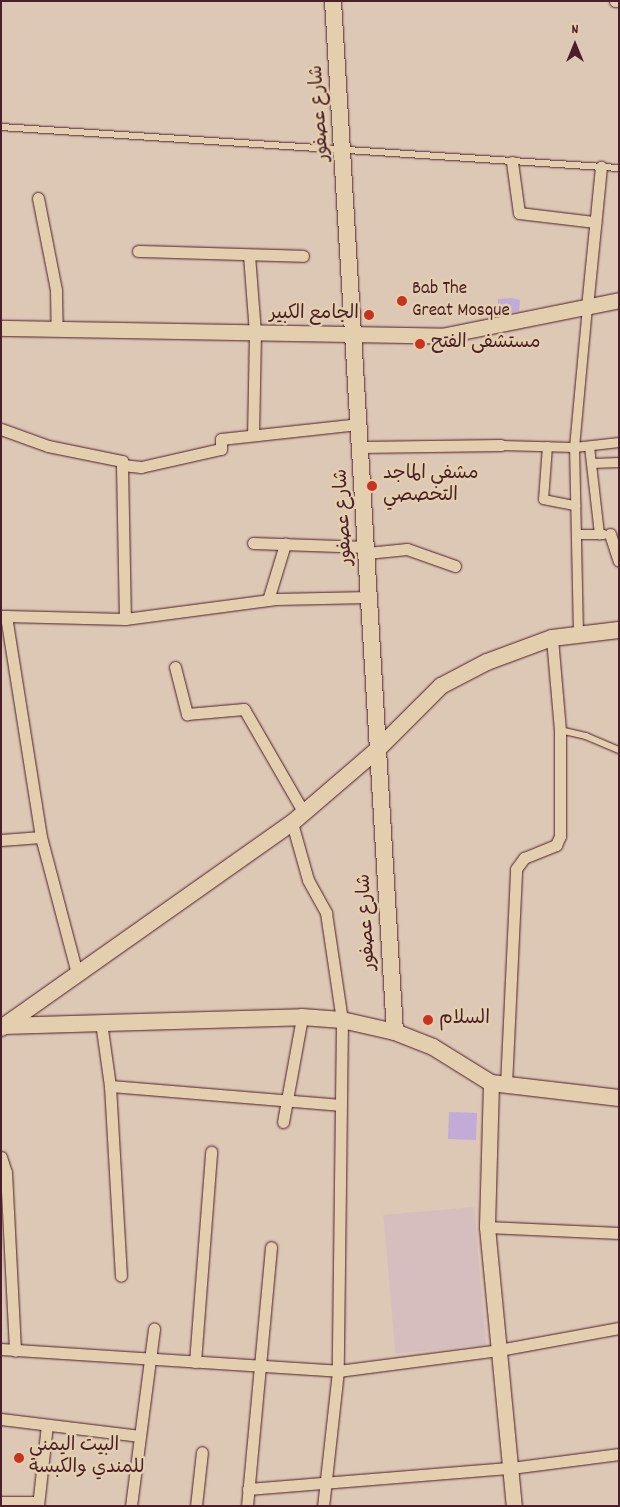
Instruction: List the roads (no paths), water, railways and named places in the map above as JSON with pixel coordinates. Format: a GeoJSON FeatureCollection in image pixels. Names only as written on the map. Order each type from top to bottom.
{"type":"FeatureCollection","features":[{"type":"Feature","properties":{"kind":"main road","name":"شارع عصفور"},"geometry":{"type":"LineString","coordinates":[[333,1],[355,335],[394,1032]]}},
{"type":"Feature","properties":{"kind":"main road"},"geometry":{"type":"LineString","coordinates":[[2,1027],[298,818],[378,749],[442,686],[487,662],[552,638],[619,630]]}},
{"type":"Feature","properties":{"kind":"main road"},"geometry":{"type":"LineString","coordinates":[[2,1027],[101,1022],[302,1017],[342,1020],[394,1032],[433,1047],[499,1084],[619,1098]]}},
{"type":"Feature","properties":{"kind":"street"},"geometry":{"type":"LineString","coordinates":[[512,162],[519,213],[595,222]]}},
{"type":"Feature","properties":{"kind":"street"},"geometry":{"type":"LineString","coordinates":[[578,635],[574,447],[601,167]]}},
{"type":"Feature","properties":{"kind":"street"},"geometry":{"type":"LineString","coordinates":[[38,198],[56,290],[57,329]]}},
{"type":"Feature","properties":{"kind":"street"},"geometry":{"type":"LineString","coordinates":[[138,251],[303,256]]}},
{"type":"Feature","properties":{"kind":"street"},"geometry":{"type":"LineString","coordinates":[[249,255],[255,333],[253,435]]}},
{"type":"Feature","properties":{"kind":"street"},"geometry":{"type":"LineString","coordinates":[[1,328],[442,336],[619,300]]}},
{"type":"Feature","properties":{"kind":"street"},"geometry":{"type":"LineString","coordinates":[[122,465],[142,467],[221,449],[221,438],[360,424]]}},
{"type":"Feature","properties":{"kind":"street"},"geometry":{"type":"LineString","coordinates":[[1,429],[48,446],[122,460],[125,619]]}},
{"type":"Feature","properties":{"kind":"street"},"geometry":{"type":"LineString","coordinates":[[361,447],[501,445],[574,447],[589,446],[618,439]]}},
{"type":"Feature","properties":{"kind":"street"},"geometry":{"type":"LineString","coordinates":[[547,446],[543,499],[575,505]]}},
{"type":"Feature","properties":{"kind":"street"},"geometry":{"type":"LineString","coordinates":[[589,446],[604,534],[619,560]]}},
{"type":"Feature","properties":{"kind":"street"},"geometry":{"type":"LineString","coordinates":[[591,463],[619,462]]}},
{"type":"Feature","properties":{"kind":"street"},"geometry":{"type":"LineString","coordinates":[[576,534],[604,534]]}},
{"type":"Feature","properties":{"kind":"street"},"geometry":{"type":"LineString","coordinates":[[253,543],[367,550],[407,549],[455,566]]}},
{"type":"Feature","properties":{"kind":"street"},"geometry":{"type":"LineString","coordinates":[[268,600],[285,544]]}},
{"type":"Feature","properties":{"kind":"street"},"geometry":{"type":"LineString","coordinates":[[77,973],[41,837],[4,616],[125,619],[268,600],[369,597]]}},
{"type":"Feature","properties":{"kind":"street"},"geometry":{"type":"LineString","coordinates":[[514,1506],[487,1227],[516,869],[524,858],[556,844],[560,836],[560,730],[552,638]]}},
{"type":"Feature","properties":{"kind":"street"},"geometry":{"type":"LineString","coordinates":[[175,667],[187,714],[244,709],[298,818],[308,880],[326,913],[342,1020],[339,1105],[338,1371],[323,1506]]}},
{"type":"Feature","properties":{"kind":"street"},"geometry":{"type":"LineString","coordinates":[[1,840],[41,837]]}},
{"type":"Feature","properties":{"kind":"street"},"geometry":{"type":"LineString","coordinates":[[283,1122],[289,1099],[302,1017]]}},
{"type":"Feature","properties":{"kind":"street"},"geometry":{"type":"LineString","coordinates":[[101,1022],[110,1086],[121,1276]]}},
{"type":"Feature","properties":{"kind":"street"},"geometry":{"type":"LineString","coordinates":[[110,1086],[289,1099],[339,1105]]}},
{"type":"Feature","properties":{"kind":"street"},"geometry":{"type":"LineString","coordinates":[[195,1362],[211,1152]]}},
{"type":"Feature","properties":{"kind":"street"},"geometry":{"type":"LineString","coordinates":[[1,1157],[6,1172],[15,1351]]}},
{"type":"Feature","properties":{"kind":"street"},"geometry":{"type":"LineString","coordinates":[[487,1227],[619,1233]]}},
{"type":"Feature","properties":{"kind":"street"},"geometry":{"type":"LineString","coordinates":[[247,1506],[270,1247]]}},
{"type":"Feature","properties":{"kind":"street"},"geometry":{"type":"LineString","coordinates":[[131,1506],[154,1328]]}},
{"type":"Feature","properties":{"kind":"street"},"geometry":{"type":"LineString","coordinates":[[1,1349],[338,1371],[499,1350],[619,1328]]}},
{"type":"Feature","properties":{"kind":"street"},"geometry":{"type":"LineString","coordinates":[[1,1419],[140,1436]]}},
{"type":"Feature","properties":{"kind":"street"},"geometry":{"type":"LineString","coordinates":[[1,1502],[38,1504],[46,1425]]}},
{"type":"Feature","properties":{"kind":"street"},"geometry":{"type":"LineString","coordinates":[[196,1506],[202,1452]]}},
{"type":"Feature","properties":{"kind":"street"},"geometry":{"type":"LineString","coordinates":[[248,1489],[324,1486],[511,1468],[619,1454]]}},
{"type":"Feature","properties":{"kind":"lane"},"geometry":{"type":"LineString","coordinates":[[1,126],[343,147],[512,162],[619,168]]}},
{"type":"Feature","properties":{"kind":"lane"},"geometry":{"type":"LineString","coordinates":[[560,730],[586,736],[619,750]]}},
{"type":"Feature","properties":{"kind":"place","name":"Bab The Great Mosque"},"geometry":{"type":"Point","coordinates":[402,301]}},
{"type":"Feature","properties":{"kind":"place","name":"الجامع الكبير"},"geometry":{"type":"Point","coordinates":[369,315]}},
{"type":"Feature","properties":{"kind":"place","name":"مستشفى الفتح"},"geometry":{"type":"Point","coordinates":[420,344]}},
{"type":"Feature","properties":{"kind":"place","name":"مشفى الماجد التخصصي"},"geometry":{"type":"Point","coordinates":[372,486]}},
{"type":"Feature","properties":{"kind":"place","name":"السلام"},"geometry":{"type":"Point","coordinates":[428,1020]}},
{"type":"Feature","properties":{"kind":"place","name":"البيت اليمني للمندي والكبسة"},"geometry":{"type":"Point","coordinates":[19,1458]}}]}
